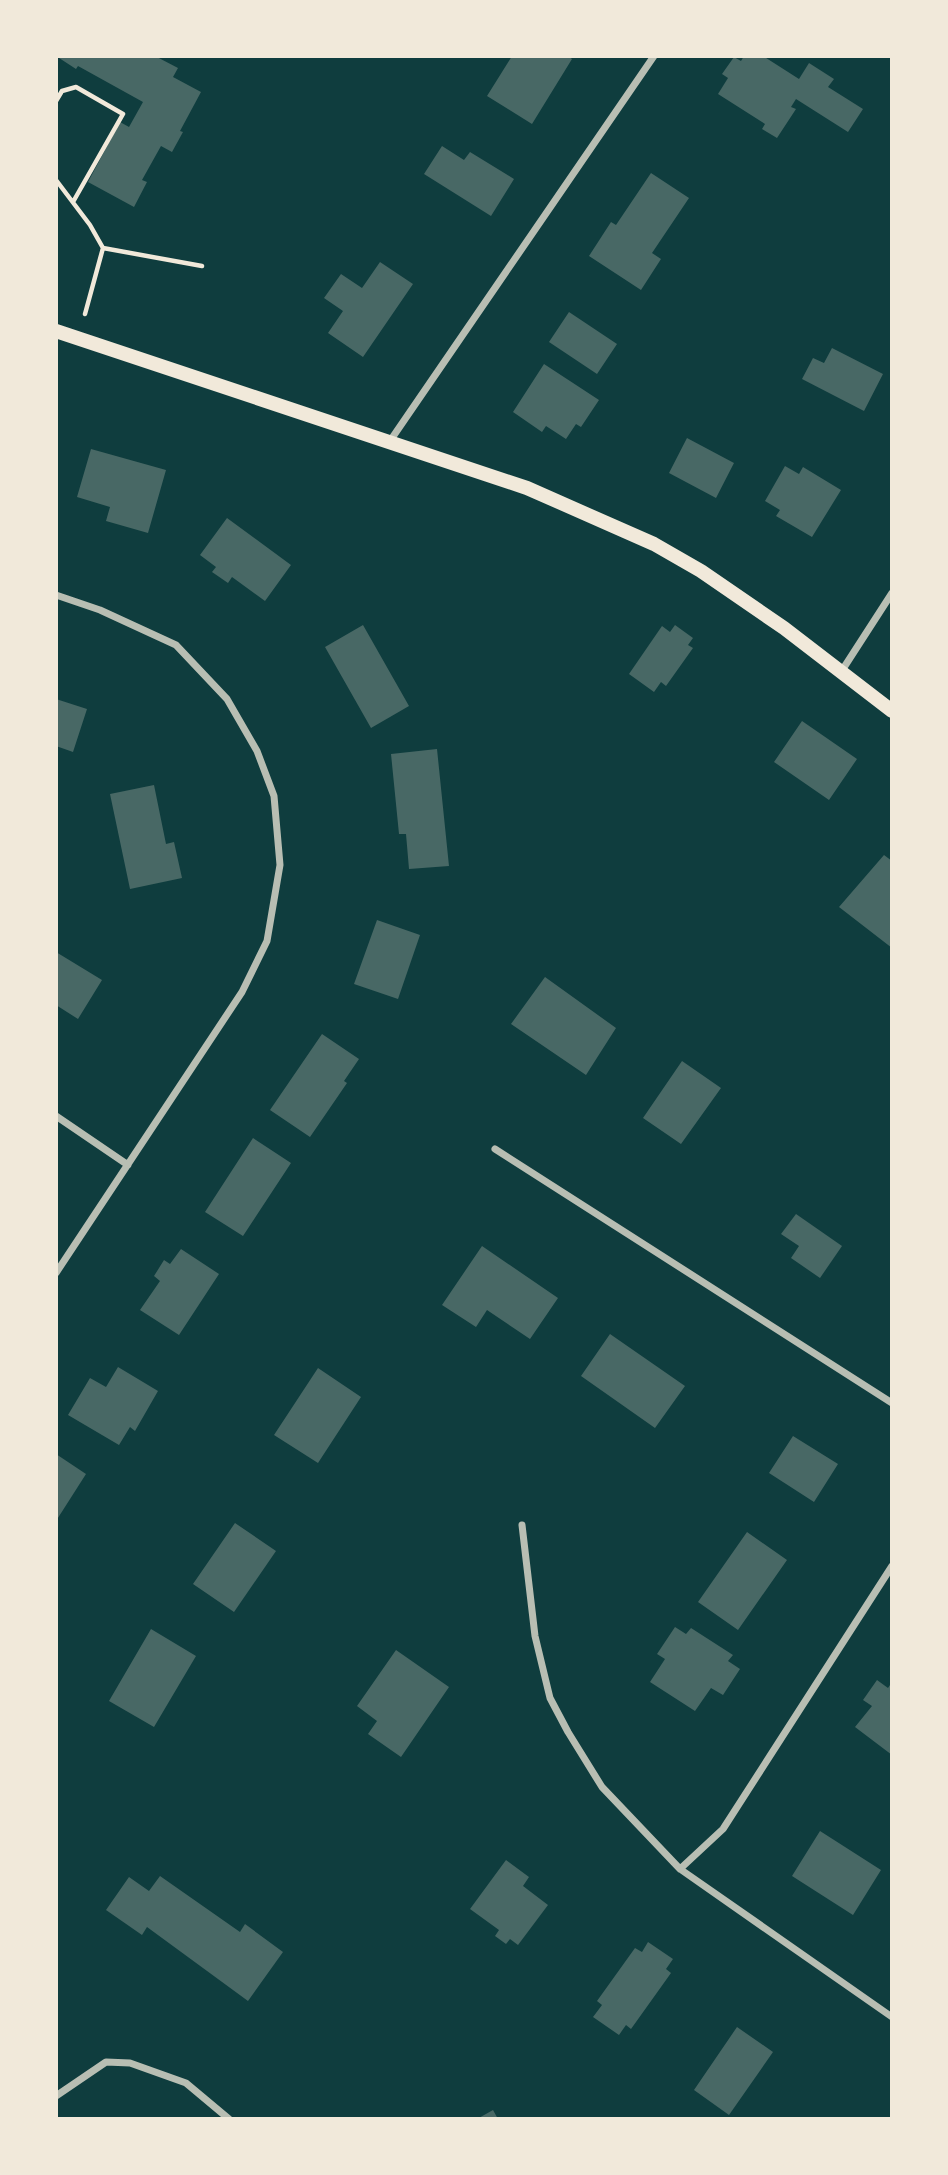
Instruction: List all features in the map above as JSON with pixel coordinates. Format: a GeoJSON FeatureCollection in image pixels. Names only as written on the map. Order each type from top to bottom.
{"type":"FeatureCollection","features":[{"type":"Feature","properties":{"kind":"main road"},"geometry":{"type":"LineString","coordinates":[[56,331],[527,488],[654,544],[711,578],[784,628],[892,711]]}},
{"type":"Feature","properties":{"kind":"street"},"geometry":{"type":"LineString","coordinates":[[390,441],[654,56]]}},
{"type":"Feature","properties":{"kind":"street"},"geometry":{"type":"LineString","coordinates":[[841,672],[892,593]]}},
{"type":"Feature","properties":{"kind":"street"},"geometry":{"type":"LineString","coordinates":[[56,595],[100,610],[176,645],[227,699],[257,751],[274,796],[280,865],[267,942],[242,992],[56,1273]]}},
{"type":"Feature","properties":{"kind":"street"},"geometry":{"type":"LineString","coordinates":[[56,1116],[128,1165]]}},
{"type":"Feature","properties":{"kind":"street"},"geometry":{"type":"LineString","coordinates":[[495,1149],[892,1403]]}},
{"type":"Feature","properties":{"kind":"street"},"geometry":{"type":"LineString","coordinates":[[522,1525],[535,1636],[550,1698],[602,1787],[680,1869],[892,2017]]}},
{"type":"Feature","properties":{"kind":"street"},"geometry":{"type":"LineString","coordinates":[[680,1869],[723,1829],[892,1566]]}},
{"type":"Feature","properties":{"kind":"street"},"geometry":{"type":"LineString","coordinates":[[56,2096],[106,2062],[130,2063],[186,2083],[229,2119]]}},
{"type":"Feature","properties":{"kind":"path"},"geometry":{"type":"LineString","coordinates":[[56,101],[62,91],[76,87],[123,114],[73,202]]}},
{"type":"Feature","properties":{"kind":"path"},"geometry":{"type":"LineString","coordinates":[[56,180],[103,248],[202,266]]}},
{"type":"Feature","properties":{"kind":"path"},"geometry":{"type":"LineString","coordinates":[[85,314],[103,248]]}},
{"type":"Feature","properties":{"kind":"building"},"geometry":{"type":"Polygon","coordinates":[[[56,56],[155,56],[178,68],[173,77],[201,92],[172,152],[161,146],[142,180],[147,182],[134,207],[88,182],[120,122],[129,127],[143,102],[78,66],[76,69],[56,56]]]}},
{"type":"Feature","properties":{"kind":"building"},"geometry":{"type":"Polygon","coordinates":[[[512,56],[568,56],[572,59],[532,124],[487,96],[512,56]]]}},
{"type":"Feature","properties":{"kind":"building"},"geometry":{"type":"Polygon","coordinates":[[[744,56],[763,56],[799,79],[809,63],[834,79],[828,87],[863,109],[848,132],[796,99],[791,107],[796,109],[777,138],[762,129],[765,124],[718,94],[728,78],[722,74],[734,57],[741,61],[744,56]]]}},
{"type":"Feature","properties":{"kind":"building"},"geometry":{"type":"Polygon","coordinates":[[[442,146],[464,160],[470,152],[514,179],[491,216],[424,174],[442,146]]]}},
{"type":"Feature","properties":{"kind":"building"},"geometry":{"type":"Polygon","coordinates":[[[651,173],[689,198],[652,253],[661,259],[641,290],[589,256],[611,222],[616,225],[651,173]]]}},
{"type":"Feature","properties":{"kind":"building"},"geometry":{"type":"Polygon","coordinates":[[[380,262],[413,284],[363,357],[328,333],[343,311],[324,298],[341,274],[362,288],[380,262]]]}},
{"type":"Feature","properties":{"kind":"building"},"geometry":{"type":"Polygon","coordinates":[[[569,312],[617,344],[597,374],[549,342],[569,312]]]}},
{"type":"Feature","properties":{"kind":"building"},"geometry":{"type":"Polygon","coordinates":[[[832,348],[883,374],[864,411],[802,379],[813,358],[824,363],[832,348]]]}},
{"type":"Feature","properties":{"kind":"building"},"geometry":{"type":"Polygon","coordinates":[[[544,364],[599,400],[581,427],[576,424],[566,439],[546,426],[542,432],[513,412],[544,364]]]}},
{"type":"Feature","properties":{"kind":"building"},"geometry":{"type":"Polygon","coordinates":[[[687,438],[734,463],[716,498],[669,473],[687,438]]]}},
{"type":"Feature","properties":{"kind":"building"},"geometry":{"type":"Polygon","coordinates":[[[91,449],[166,470],[148,533],[106,521],[110,507],[77,497],[91,449]]]}},
{"type":"Feature","properties":{"kind":"building"},"geometry":{"type":"Polygon","coordinates":[[[785,466],[799,474],[803,467],[841,490],[812,537],[776,516],[780,510],[765,501],[785,466]]]}},
{"type":"Feature","properties":{"kind":"building"},"geometry":{"type":"Polygon","coordinates":[[[227,518],[291,565],[265,601],[232,577],[228,583],[212,572],[216,567],[200,555],[227,518]]]}},
{"type":"Feature","properties":{"kind":"building"},"geometry":{"type":"Polygon","coordinates":[[[363,625],[409,706],[371,728],[325,647],[363,625]]]}},
{"type":"Feature","properties":{"kind":"building"},"geometry":{"type":"Polygon","coordinates":[[[675,625],[693,638],[688,645],[693,648],[666,686],[661,682],[654,692],[629,674],[662,626],[670,632],[675,625]]]}},
{"type":"Feature","properties":{"kind":"building"},"geometry":{"type":"Polygon","coordinates":[[[56,699],[87,709],[73,752],[56,746],[56,699]]]}},
{"type":"Feature","properties":{"kind":"building"},"geometry":{"type":"Polygon","coordinates":[[[802,721],[857,759],[829,800],[774,762],[802,721]]]}},
{"type":"Feature","properties":{"kind":"building"},"geometry":{"type":"Polygon","coordinates":[[[437,749],[449,866],[409,869],[406,834],[399,834],[391,754],[437,749]]]}},
{"type":"Feature","properties":{"kind":"building"},"geometry":{"type":"Polygon","coordinates":[[[154,785],[166,844],[174,842],[182,878],[130,889],[110,794],[154,785]]]}},
{"type":"Feature","properties":{"kind":"building"},"geometry":{"type":"Polygon","coordinates":[[[884,855],[892,861],[892,948],[839,907],[884,855]]]}},
{"type":"Feature","properties":{"kind":"building"},"geometry":{"type":"Polygon","coordinates":[[[377,920],[420,935],[398,999],[354,984],[377,920]]]}},
{"type":"Feature","properties":{"kind":"building"},"geometry":{"type":"Polygon","coordinates":[[[56,952],[102,980],[78,1019],[56,1005],[56,952]]]}},
{"type":"Feature","properties":{"kind":"building"},"geometry":{"type":"Polygon","coordinates":[[[545,977],[616,1028],[586,1075],[511,1024],[545,977]]]}},
{"type":"Feature","properties":{"kind":"building"},"geometry":{"type":"Polygon","coordinates":[[[322,1034],[359,1059],[344,1081],[347,1083],[310,1137],[270,1110],[322,1034]]]}},
{"type":"Feature","properties":{"kind":"building"},"geometry":{"type":"Polygon","coordinates":[[[682,1061],[721,1088],[681,1144],[643,1118],[682,1061]]]}},
{"type":"Feature","properties":{"kind":"building"},"geometry":{"type":"Polygon","coordinates":[[[253,1138],[291,1163],[243,1236],[205,1212],[253,1138]]]}},
{"type":"Feature","properties":{"kind":"building"},"geometry":{"type":"Polygon","coordinates":[[[796,1214],[842,1246],[820,1278],[791,1258],[799,1246],[781,1234],[796,1214]]]}},
{"type":"Feature","properties":{"kind":"building"},"geometry":{"type":"Polygon","coordinates":[[[482,1246],[558,1298],[530,1339],[487,1310],[476,1327],[442,1305],[482,1246]]]}},
{"type":"Feature","properties":{"kind":"building"},"geometry":{"type":"Polygon","coordinates":[[[181,1249],[219,1274],[179,1335],[140,1310],[160,1281],[154,1276],[164,1260],[170,1264],[181,1249]]]}},
{"type":"Feature","properties":{"kind":"building"},"geometry":{"type":"Polygon","coordinates":[[[610,1334],[685,1386],[655,1428],[581,1376],[610,1334]]]}},
{"type":"Feature","properties":{"kind":"building"},"geometry":{"type":"Polygon","coordinates":[[[118,1367],[158,1391],[135,1431],[130,1427],[119,1445],[68,1415],[90,1378],[106,1387],[118,1367]]]}},
{"type":"Feature","properties":{"kind":"building"},"geometry":{"type":"Polygon","coordinates":[[[318,1368],[361,1397],[318,1463],[274,1435],[318,1368]]]}},
{"type":"Feature","properties":{"kind":"building"},"geometry":{"type":"Polygon","coordinates":[[[793,1436],[838,1464],[814,1502],[769,1473],[793,1436]]]}},
{"type":"Feature","properties":{"kind":"building"},"geometry":{"type":"Polygon","coordinates":[[[56,1454],[86,1474],[56,1521],[56,1454]]]}},
{"type":"Feature","properties":{"kind":"building"},"geometry":{"type":"Polygon","coordinates":[[[235,1523],[276,1551],[234,1612],[193,1584],[235,1523]]]}},
{"type":"Feature","properties":{"kind":"building"},"geometry":{"type":"Polygon","coordinates":[[[747,1532],[787,1560],[738,1630],[698,1602],[747,1532]]]}},
{"type":"Feature","properties":{"kind":"building"},"geometry":{"type":"Polygon","coordinates":[[[675,1627],[686,1634],[691,1628],[733,1655],[728,1661],[740,1669],[723,1695],[711,1688],[695,1711],[650,1682],[665,1659],[657,1654],[675,1627]]]}},
{"type":"Feature","properties":{"kind":"building"},"geometry":{"type":"Polygon","coordinates":[[[151,1629],[196,1656],[154,1727],[109,1701],[151,1629]]]}},
{"type":"Feature","properties":{"kind":"building"},"geometry":{"type":"Polygon","coordinates":[[[396,1650],[449,1687],[401,1757],[368,1734],[377,1721],[357,1706],[396,1650]]]}},
{"type":"Feature","properties":{"kind":"building"},"geometry":{"type":"Polygon","coordinates":[[[877,1680],[888,1688],[892,1682],[892,1755],[855,1727],[872,1706],[863,1700],[877,1680]]]}},
{"type":"Feature","properties":{"kind":"building"},"geometry":{"type":"Polygon","coordinates":[[[820,1831],[881,1870],[853,1915],[792,1876],[820,1831]]]}},
{"type":"Feature","properties":{"kind":"building"},"geometry":{"type":"Polygon","coordinates":[[[506,1860],[529,1877],[523,1886],[548,1905],[518,1945],[510,1939],[506,1944],[495,1936],[499,1930],[470,1909],[506,1860]]]}},
{"type":"Feature","properties":{"kind":"building"},"geometry":{"type":"Polygon","coordinates":[[[160,1876],[240,1932],[245,1924],[283,1952],[248,2001],[147,1927],[142,1935],[106,1910],[129,1877],[149,1891],[160,1876]]]}},
{"type":"Feature","properties":{"kind":"building"},"geometry":{"type":"Polygon","coordinates":[[[648,1942],[673,1959],[666,1969],[671,1973],[631,2029],[626,2025],[619,2035],[593,2017],[602,2005],[597,2001],[635,1948],[642,1952],[648,1942]]]}},
{"type":"Feature","properties":{"kind":"building"},"geometry":{"type":"Polygon","coordinates":[[[737,2027],[773,2052],[729,2115],[694,2090],[737,2027]]]}},
{"type":"Feature","properties":{"kind":"building"},"geometry":{"type":"Polygon","coordinates":[[[493,2110],[498,2119],[477,2119],[493,2110]]]}}]}
